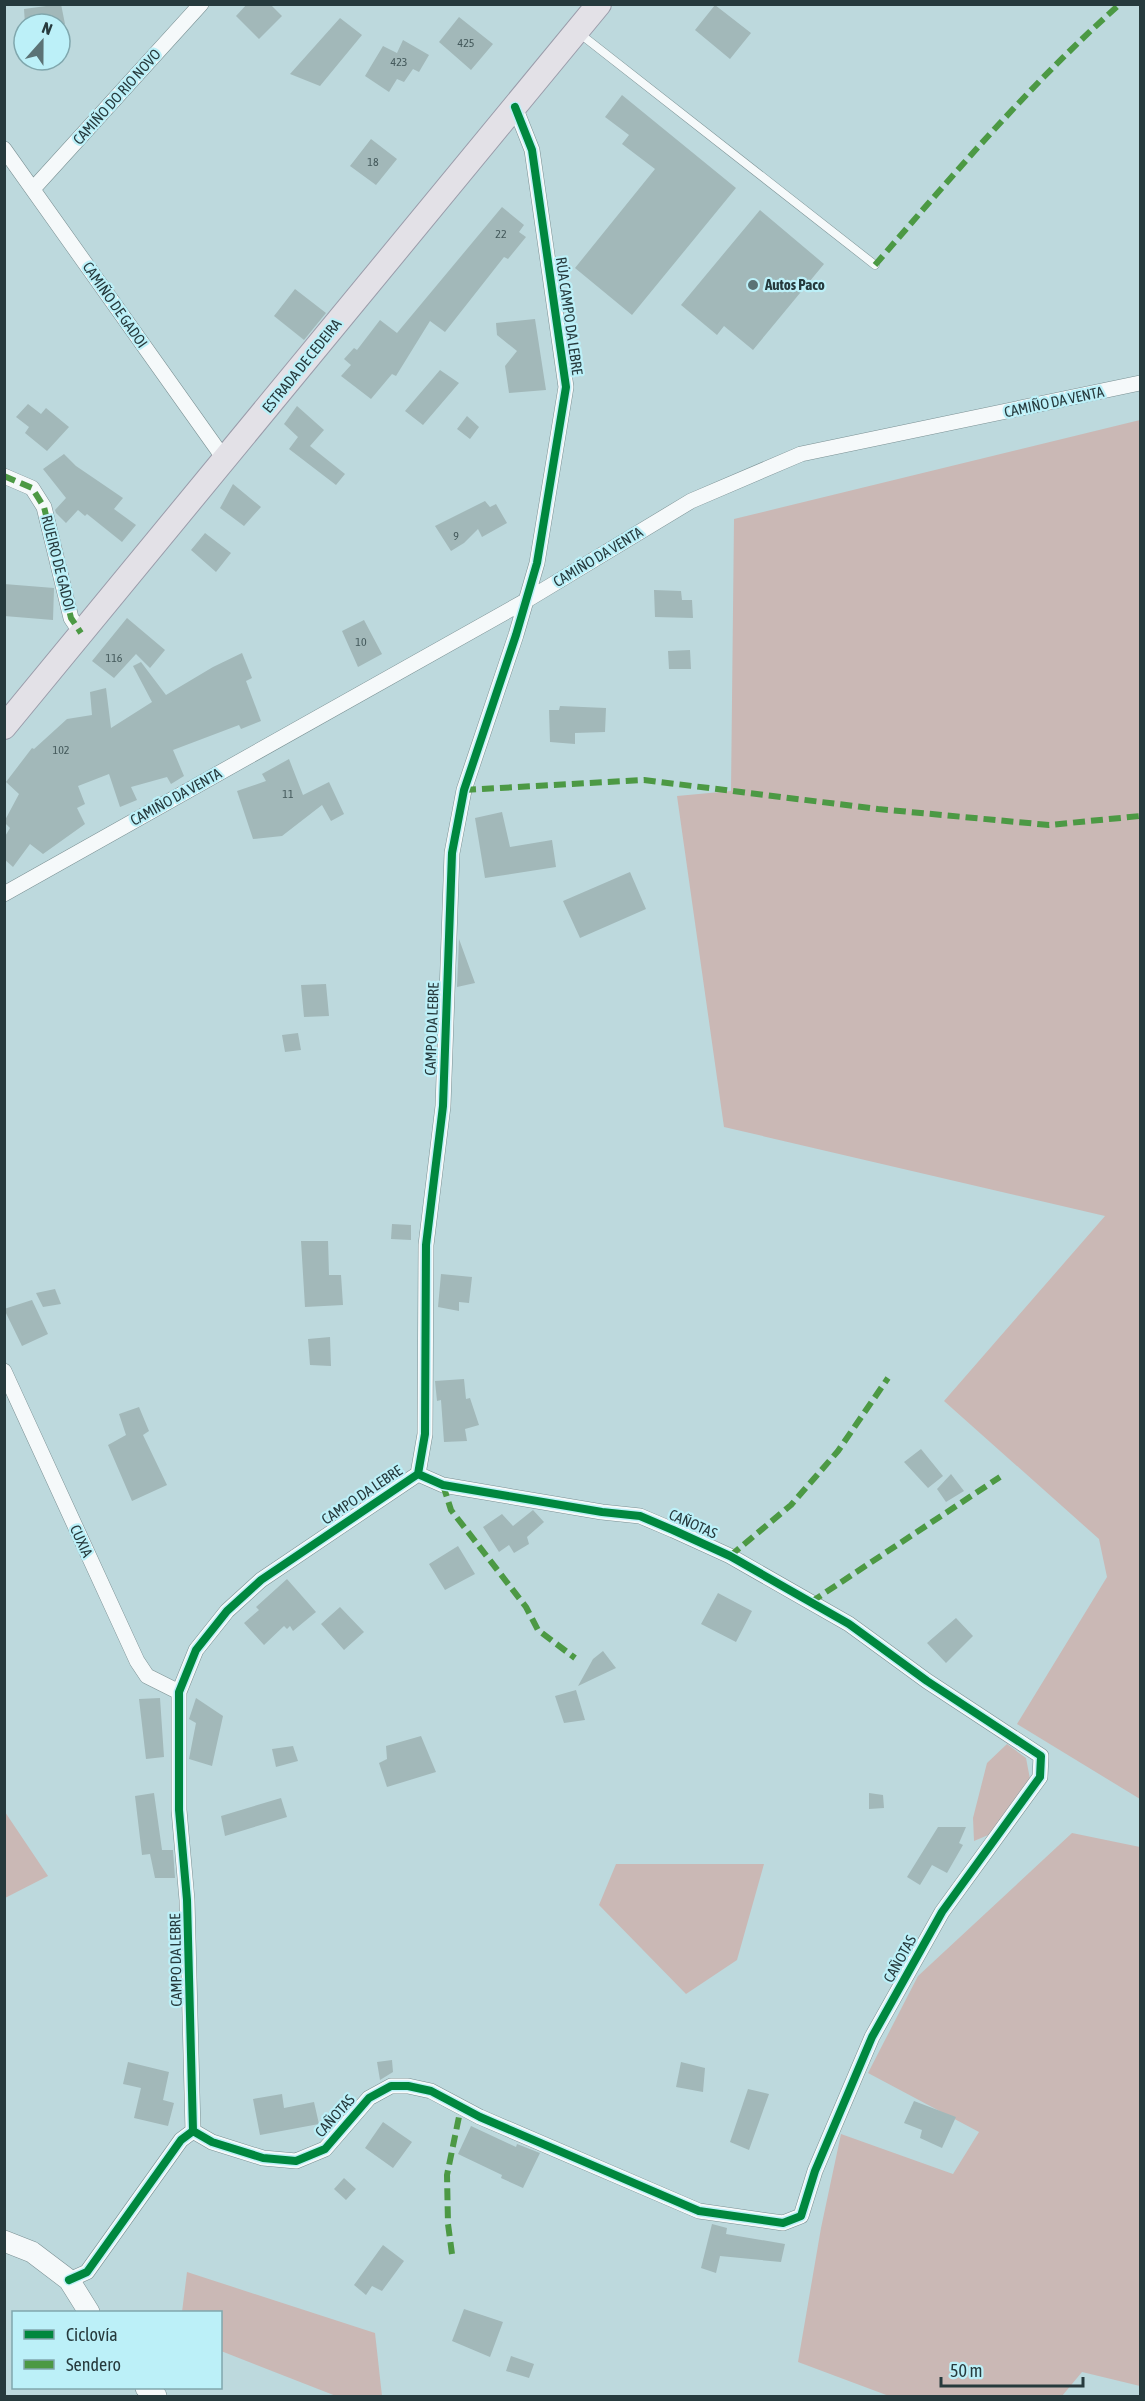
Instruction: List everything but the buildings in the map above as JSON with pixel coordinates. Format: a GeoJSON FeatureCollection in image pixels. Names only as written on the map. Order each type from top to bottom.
{"type":"FeatureCollection","features":[{"type":"Feature","properties":{"kind":"main road","name":"ESTRADA DE CEDEIRA"},"geometry":{"type":"LineString","coordinates":[[4,728],[599,4]]}},
{"type":"Feature","properties":{"kind":"main road"},"geometry":{"type":"LineString","coordinates":[[4,2241],[32,2252],[69,2280],[88,2311]]}},
{"type":"Feature","properties":{"kind":"street","name":"CAMIÑO DO RIO NOVO"},"geometry":{"type":"LineString","coordinates":[[33,189],[201,4]]}},
{"type":"Feature","properties":{"kind":"street","name":"RÚA CAMPO DA LEBRE"},"geometry":{"type":"LineString","coordinates":[[515,107],[532,150],[566,387],[544,526],[527,600]]}},
{"type":"Feature","properties":{"kind":"street","name":"CAMIÑO DE GADOI"},"geometry":{"type":"LineString","coordinates":[[4,149],[225,460]]}},
{"type":"Feature","properties":{"kind":"street","name":"CAMIÑO DA VENTA"},"geometry":{"type":"LineString","coordinates":[[4,894],[527,600],[691,501],[801,454],[1140,384]]}},
{"type":"Feature","properties":{"kind":"street","name":"RUEIRO DE GADOI"},"geometry":{"type":"LineString","coordinates":[[4,476],[32,488],[44,507],[71,618],[81,633]]}},
{"type":"Feature","properties":{"kind":"street","name":"CAMPO DA LEBRE"},"geometry":{"type":"LineString","coordinates":[[193,2131],[188,1900],[179,1810],[179,1692],[196,1650],[236,1603],[261,1580],[418,1474],[425,1434],[426,1245],[443,1106],[452,853],[464,790],[527,600]]}},
{"type":"Feature","properties":{"kind":"street","name":"CUXIA"},"geometry":{"type":"LineString","coordinates":[[4,1371],[137,1661],[147,1677],[179,1692]]}},
{"type":"Feature","properties":{"kind":"street","name":"CAÑOTAS"},"geometry":{"type":"LineString","coordinates":[[193,2131],[212,2142],[263,2158],[296,2161],[325,2149],[369,2098],[391,2086],[408,2086],[431,2091],[480,2117],[699,2211],[783,2223],[801,2216],[815,2171],[872,2037],[942,1912],[1040,1777],[1041,1756],[927,1681],[849,1624],[730,1556],[640,1516],[602,1512],[443,1485],[418,1474]]}},
{"type":"Feature","properties":{"kind":"street"},"geometry":{"type":"LineString","coordinates":[[69,2280],[87,2272],[181,2140],[193,2131]]}},
{"type":"Feature","properties":{"kind":"lane"},"geometry":{"type":"LineString","coordinates":[[577,32],[875,266]]}},
{"type":"Feature","properties":{"kind":"shaded area"},"geometry":{"type":"Polygon","coordinates":[[[1140,420],[1140,1799],[1017,1724],[1107,1577],[1099,1539],[944,1401],[1105,1216],[724,1127],[677,796],[731,791],[734,519],[1140,420]]]}},
{"type":"Feature","properties":{"kind":"shaded area"},"geometry":{"type":"Polygon","coordinates":[[[1007,1744],[1026,1758],[1030,1779],[993,1833],[974,1841],[973,1818],[987,1763],[1007,1744]]]}},
{"type":"Feature","properties":{"kind":"shaded area"},"geometry":{"type":"Polygon","coordinates":[[[5,1812],[48,1876],[4,1898],[5,1812]]]}},
{"type":"Feature","properties":{"kind":"shaded area"},"geometry":{"type":"Polygon","coordinates":[[[1072,1833],[1140,1847],[1140,2386],[1082,2372],[1062,2396],[889,2396],[798,2362],[821,2228],[841,2134],[953,2174],[979,2132],[868,2073],[918,1976],[1072,1833]]]}},
{"type":"Feature","properties":{"kind":"shaded area"},"geometry":{"type":"Polygon","coordinates":[[[616,1864],[764,1864],[737,1960],[686,1994],[599,1905],[616,1864]]]}},
{"type":"Feature","properties":{"kind":"shaded area"},"geometry":{"type":"Polygon","coordinates":[[[187,2272],[375,2333],[382,2396],[336,2396],[222,2351],[222,2311],[182,2311],[187,2272]]]}},
{"type":"Feature","properties":{"kind":"marked path"},"geometry":{"type":"LineString","coordinates":[[875,265],[1023,98],[1120,4]]}},
{"type":"Feature","properties":{"kind":"marked path"},"geometry":{"type":"LineString","coordinates":[[4,476],[32,488],[44,507],[71,618],[81,633]]}},
{"type":"Feature","properties":{"kind":"marked path"},"geometry":{"type":"LineString","coordinates":[[464,790],[644,780],[878,809],[1049,825],[1140,816]]}},
{"type":"Feature","properties":{"kind":"marked path"},"geometry":{"type":"LineString","coordinates":[[730,1556],[791,1505],[838,1451],[888,1378]]}},
{"type":"Feature","properties":{"kind":"marked path"},"geometry":{"type":"LineString","coordinates":[[811,1602],[1000,1477]]}},
{"type":"Feature","properties":{"kind":"marked path"},"geometry":{"type":"LineString","coordinates":[[443,1485],[451,1510],[526,1607],[538,1630],[575,1658]]}},
{"type":"Feature","properties":{"kind":"marked path"},"geometry":{"type":"LineString","coordinates":[[452,2254],[448,2224],[447,2175],[461,2107]]}},
{"type":"Feature","properties":{"kind":"cycle path"},"geometry":{"type":"LineString","coordinates":[[69,2280],[87,2272],[181,2140],[193,2131],[187,1900],[179,1810],[179,1692],[196,1650],[227,1611],[261,1580],[418,1474],[425,1434],[426,1245],[443,1106],[452,853],[464,790],[516,635],[537,563],[566,387],[532,150],[515,107]]}},
{"type":"Feature","properties":{"kind":"cycle path"},"geometry":{"type":"LineString","coordinates":[[193,2131],[212,2142],[263,2158],[296,2161],[325,2149],[369,2098],[391,2086],[408,2086],[431,2091],[480,2117],[699,2211],[783,2223],[801,2216],[815,2171],[872,2037],[942,1912],[1040,1777],[1041,1756],[927,1681],[849,1624],[730,1556],[640,1516],[602,1512],[443,1485],[418,1474]]}},
{"type":"Feature","properties":{"kind":"place","name":"Autos Paco"},"geometry":{"type":"Point","coordinates":[753,285]}}]}
